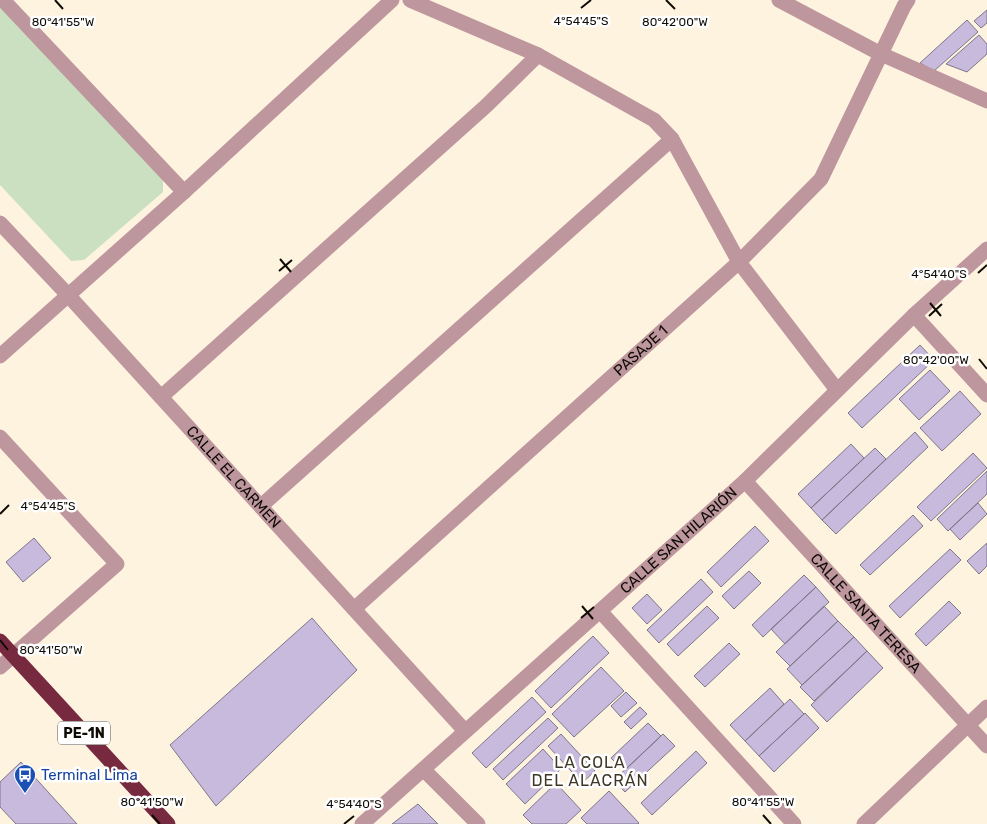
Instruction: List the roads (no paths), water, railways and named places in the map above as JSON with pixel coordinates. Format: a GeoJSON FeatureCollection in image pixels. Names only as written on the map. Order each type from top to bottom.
{"type":"FeatureCollection","features":[{"type":"Feature","properties":{"kind":"highway","name":"PE-1N"},"geometry":{"type":"LineString","coordinates":[[0,641],[168,824]]}},
{"type":"Feature","properties":{"kind":"street"},"geometry":{"type":"LineString","coordinates":[[3,0],[184,192]]}},
{"type":"Feature","properties":{"kind":"street"},"geometry":{"type":"LineString","coordinates":[[410,0],[538,55],[654,120],[672,139],[740,262],[837,390]]}},
{"type":"Feature","properties":{"kind":"street"},"geometry":{"type":"LineString","coordinates":[[779,0],[881,54],[987,101]]}},
{"type":"Feature","properties":{"kind":"street","name":"PASAJE 1"},"geometry":{"type":"LineString","coordinates":[[354,609],[740,262],[821,179],[908,0]]}},
{"type":"Feature","properties":{"kind":"street"},"geometry":{"type":"LineString","coordinates":[[0,356],[184,192],[382,3]]}},
{"type":"Feature","properties":{"kind":"street"},"geometry":{"type":"LineString","coordinates":[[161,397],[486,106],[538,55]]}},
{"type":"Feature","properties":{"kind":"street"},"geometry":{"type":"LineString","coordinates":[[261,506],[672,139]]}},
{"type":"Feature","properties":{"kind":"street","name":"CALLE EL CARMEN"},"geometry":{"type":"LineString","coordinates":[[0,223],[68,295],[465,731]]}},
{"type":"Feature","properties":{"kind":"street","name":"CALLE SAN HILARIÓN"},"geometry":{"type":"LineString","coordinates":[[362,824],[745,481],[914,315],[987,249]]}},
{"type":"Feature","properties":{"kind":"street"},"geometry":{"type":"LineString","coordinates":[[914,315],[987,395]]}},
{"type":"Feature","properties":{"kind":"street"},"geometry":{"type":"LineString","coordinates":[[0,437],[117,564],[0,667]]}},
{"type":"Feature","properties":{"kind":"street","name":"CALLE SANTA TERESA"},"geometry":{"type":"LineString","coordinates":[[745,481],[987,746]]}},
{"type":"Feature","properties":{"kind":"street"},"geometry":{"type":"LineString","coordinates":[[600,611],[794,824]]}},
{"type":"Feature","properties":{"kind":"street"},"geometry":{"type":"LineString","coordinates":[[864,824],[987,707]]}},
{"type":"Feature","properties":{"kind":"street"},"geometry":{"type":"LineString","coordinates":[[424,770],[478,824]]}},
{"type":"Feature","properties":{"kind":"place","name":"Terminal Lima"},"geometry":{"type":"Point","coordinates":[25,794]}},
{"type":"Feature","properties":{"kind":"district","name":"LA COLA DEL ALACRÁN"},"geometry":{"type":"Point","coordinates":[590,771]}}]}
